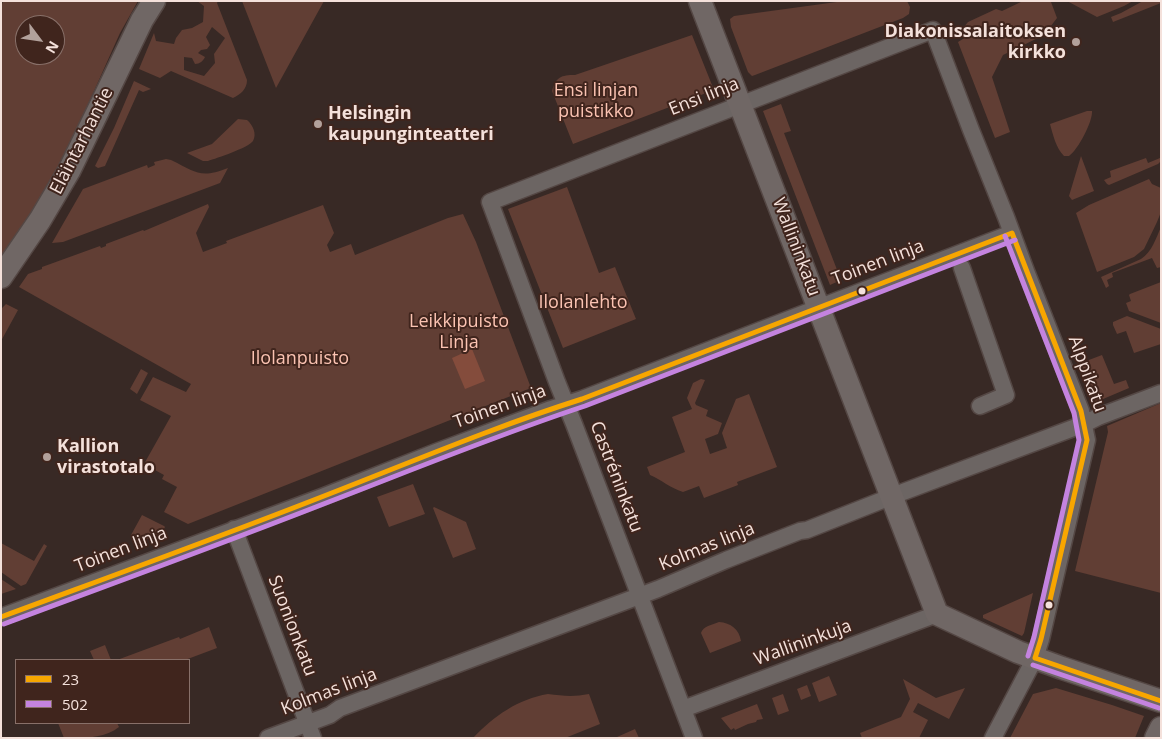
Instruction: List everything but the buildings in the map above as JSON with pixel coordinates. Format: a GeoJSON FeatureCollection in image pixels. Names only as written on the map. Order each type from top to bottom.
{"type":"FeatureCollection","features":[{"type":"Feature","properties":{"kind":"main road","name":"Eläintarhantie"},"geometry":{"type":"LineString","coordinates":[[1,276],[40,220],[69,171],[142,20],[154,1]]}},
{"type":"Feature","properties":{"kind":"main road"},"geometry":{"type":"LineString","coordinates":[[700,1],[740,104]]}},
{"type":"Feature","properties":{"kind":"main road","name":"Wallininkatu"},"geometry":{"type":"LineString","coordinates":[[740,104],[937,614]]}},
{"type":"Feature","properties":{"kind":"main road"},"geometry":{"type":"LineString","coordinates":[[937,614],[1018,652],[1161,702]]}},
{"type":"Feature","properties":{"kind":"main road"},"geometry":{"type":"LineString","coordinates":[[1156,738],[1161,728]]}},
{"type":"Feature","properties":{"kind":"street","name":"Ensi linja"},"geometry":{"type":"LineString","coordinates":[[490,202],[934,30]]}},
{"type":"Feature","properties":{"kind":"street","name":"Alppikatu"},"geometry":{"type":"LineString","coordinates":[[934,30],[1081,411],[1087,440],[1041,639],[1035,658],[993,738]]}},
{"type":"Feature","properties":{"kind":"street","name":"Castréninkatu"},"geometry":{"type":"LineString","coordinates":[[490,202],[694,738]]}},
{"type":"Feature","properties":{"kind":"street","name":"Toinen linja"},"geometry":{"type":"LineString","coordinates":[[1,617],[322,497],[1012,233]]}},
{"type":"Feature","properties":{"kind":"street"},"geometry":{"type":"LineString","coordinates":[[962,268],[1006,395],[980,406]]}},
{"type":"Feature","properties":{"kind":"street","name":"Kolmas linja"},"geometry":{"type":"LineString","coordinates":[[268,738],[310,730],[340,708],[640,596],[735,556],[1161,393]]}},
{"type":"Feature","properties":{"kind":"street","name":"Suonionkatu"},"geometry":{"type":"LineString","coordinates":[[234,529],[310,730]]}},
{"type":"Feature","properties":{"kind":"street","name":"Wallininkuja"},"geometry":{"type":"LineString","coordinates":[[683,709],[937,614]]}},
{"type":"Feature","properties":{"kind":"green space"},"geometry":{"type":"Polygon","coordinates":[[[3,1],[138,1],[120,33],[68,149],[40,199],[1,256],[1,8],[3,1]]]}},
{"type":"Feature","properties":{"kind":"green space"},"geometry":{"type":"Polygon","coordinates":[[[197,1],[218,1],[217,3],[247,80],[243,91],[233,98],[171,71],[160,78],[139,69],[154,33],[156,41],[174,44],[182,30],[192,28],[203,22],[204,6],[197,1]],[[212,27],[206,37],[210,45],[207,49],[201,50],[198,53],[205,57],[200,63],[195,64],[192,58],[184,57],[184,70],[204,76],[215,63],[214,54],[225,38],[212,27]]]}},
{"type":"Feature","properties":{"kind":"green space"},"geometry":{"type":"Polygon","coordinates":[[[242,1],[324,1],[276,88],[242,1]]]}},
{"type":"Feature","properties":{"kind":"green space"},"geometry":{"type":"Polygon","coordinates":[[[844,1],[907,1],[910,7],[909,14],[903,18],[755,75],[752,76],[748,72],[731,27],[730,19],[734,16],[844,1]]]}},
{"type":"Feature","properties":{"kind":"green space"},"geometry":{"type":"Polygon","coordinates":[[[1023,1],[1053,1],[1051,2],[1057,18],[1044,35],[1003,55],[992,77],[1010,132],[995,138],[958,42],[966,37],[963,28],[968,22],[996,9],[1002,11],[1023,1]]]}},
{"type":"Feature","properties":{"kind":"green space"},"geometry":{"type":"Polygon","coordinates":[[[1067,1],[1133,1],[1097,17],[1067,1]]]}},
{"type":"Feature","properties":{"kind":"green space"},"geometry":{"type":"Polygon","coordinates":[[[1143,1],[1161,1],[1161,3],[1113,22],[1111,17],[1143,1]]]}},
{"type":"Feature","properties":{"kind":"green space","name":"Ensi linjan puistikko"},"geometry":{"type":"Polygon","coordinates":[[[692,35],[714,90],[573,144],[552,91],[557,80],[563,76],[575,75],[692,35]]]}},
{"type":"Feature","properties":{"kind":"green space"},"geometry":{"type":"Polygon","coordinates":[[[134,81],[151,89],[143,92],[139,90],[105,166],[98,168],[95,166],[134,81]]]}},
{"type":"Feature","properties":{"kind":"green space"},"geometry":{"type":"Polygon","coordinates":[[[781,104],[791,131],[784,133],[841,280],[830,285],[763,111],[781,104]]]}},
{"type":"Feature","properties":{"kind":"green space"},"geometry":{"type":"Polygon","coordinates":[[[1092,111],[1092,116],[1084,135],[1073,153],[1069,156],[1064,156],[1057,145],[1050,124],[1092,111]]]}},
{"type":"Feature","properties":{"kind":"green space"},"geometry":{"type":"Polygon","coordinates":[[[238,119],[247,120],[253,127],[255,135],[250,144],[208,161],[203,161],[187,153],[212,144],[238,119]]]}},
{"type":"Feature","properties":{"kind":"green space"},"geometry":{"type":"Polygon","coordinates":[[[1081,156],[1094,191],[1072,200],[1069,196],[1081,156]]]}},
{"type":"Feature","properties":{"kind":"green space"},"geometry":{"type":"Polygon","coordinates":[[[1146,158],[1148,163],[1160,158],[1161,161],[1109,185],[1104,180],[1111,177],[1110,171],[1146,158]]]}},
{"type":"Feature","properties":{"kind":"green space"},"geometry":{"type":"Polygon","coordinates":[[[166,159],[198,173],[211,173],[228,168],[220,183],[63,242],[52,243],[83,189],[147,165],[148,168],[155,165],[154,162],[166,159]]]}},
{"type":"Feature","properties":{"kind":"green space"},"geometry":{"type":"Polygon","coordinates":[[[1149,179],[1152,184],[1161,188],[1161,212],[1144,249],[1134,257],[1097,272],[1076,213],[1089,205],[1149,179]]]}},
{"type":"Feature","properties":{"kind":"green space","name":"Ilolanlehto"},"geometry":{"type":"Polygon","coordinates":[[[567,187],[599,273],[615,267],[636,319],[563,348],[508,209],[567,187]]]}},
{"type":"Feature","properties":{"kind":"green space","name":"Ilolanpuisto"},"geometry":{"type":"Polygon","coordinates":[[[208,204],[209,207],[196,233],[203,252],[227,243],[226,241],[323,205],[334,233],[327,245],[330,252],[351,244],[355,255],[448,218],[463,214],[476,242],[531,388],[188,524],[164,512],[177,487],[162,479],[164,475],[144,464],[171,416],[140,400],[153,377],[186,392],[191,384],[19,287],[28,274],[42,269],[42,267],[100,246],[101,248],[106,246],[106,244],[144,231],[208,204]]]}},
{"type":"Feature","properties":{"kind":"green space"},"geometry":{"type":"Polygon","coordinates":[[[1161,227],[1161,267],[1157,268],[1152,258],[1112,273],[1113,277],[1107,280],[1109,286],[1106,288],[1101,277],[1145,256],[1161,227]]]}},
{"type":"Feature","properties":{"kind":"green space"},"geometry":{"type":"Polygon","coordinates":[[[1161,282],[1161,323],[1129,311],[1126,303],[1131,301],[1130,294],[1161,282]]]}},
{"type":"Feature","properties":{"kind":"green space"},"geometry":{"type":"Polygon","coordinates":[[[6,304],[18,310],[1,341],[1,309],[6,304]]]}},
{"type":"Feature","properties":{"kind":"green space"},"geometry":{"type":"Polygon","coordinates":[[[1127,316],[1161,329],[1161,344],[1134,353],[1126,331],[1117,334],[1113,325],[1113,322],[1127,316]]]}},
{"type":"Feature","properties":{"kind":"green space"},"geometry":{"type":"Polygon","coordinates":[[[1102,355],[1114,384],[1126,380],[1129,388],[1096,402],[1081,363],[1102,355]]]}},
{"type":"Feature","properties":{"kind":"green space"},"geometry":{"type":"Polygon","coordinates":[[[141,369],[148,373],[137,394],[130,389],[141,369]]]}},
{"type":"Feature","properties":{"kind":"green space"},"geometry":{"type":"Polygon","coordinates":[[[701,379],[705,380],[695,403],[708,410],[706,416],[722,423],[718,434],[705,439],[710,454],[727,448],[722,433],[736,399],[749,394],[777,467],[737,482],[738,485],[704,498],[699,486],[683,492],[650,475],[647,467],[685,452],[672,417],[692,409],[687,398],[693,383],[701,379]]]}},
{"type":"Feature","properties":{"kind":"green space"},"geometry":{"type":"Polygon","coordinates":[[[1161,403],[1161,593],[1075,571],[1108,432],[1107,426],[1161,403]]]}},
{"type":"Feature","properties":{"kind":"green space"},"geometry":{"type":"Polygon","coordinates":[[[413,484],[425,514],[389,527],[377,497],[413,484]]]}},
{"type":"Feature","properties":{"kind":"green space"},"geometry":{"type":"Polygon","coordinates":[[[434,507],[466,522],[476,549],[453,558],[434,507]]]}},
{"type":"Feature","properties":{"kind":"green space"},"geometry":{"type":"Polygon","coordinates":[[[142,515],[165,527],[161,534],[134,544],[131,535],[142,515]]]}},
{"type":"Feature","properties":{"kind":"green space"},"geometry":{"type":"Polygon","coordinates":[[[1,543],[34,561],[44,544],[47,546],[26,584],[21,586],[1,572],[1,543]]]}},
{"type":"Feature","properties":{"kind":"green space"},"geometry":{"type":"Polygon","coordinates":[[[1,579],[16,589],[1,594],[1,579]]]}},
{"type":"Feature","properties":{"kind":"green space"},"geometry":{"type":"Polygon","coordinates":[[[1033,593],[1022,636],[983,618],[983,615],[1033,593]]]}},
{"type":"Feature","properties":{"kind":"green space"},"geometry":{"type":"Polygon","coordinates":[[[719,622],[734,627],[741,641],[710,653],[701,633],[706,627],[719,622]]]}},
{"type":"Feature","properties":{"kind":"green space"},"geometry":{"type":"Polygon","coordinates":[[[209,627],[217,648],[188,659],[120,659],[179,637],[180,639],[209,627]]]}},
{"type":"Feature","properties":{"kind":"green space"},"geometry":{"type":"Polygon","coordinates":[[[105,645],[111,659],[94,659],[90,651],[105,645]]]}},
{"type":"Feature","properties":{"kind":"green space"},"geometry":{"type":"Polygon","coordinates":[[[829,676],[837,695],[819,702],[812,683],[829,676]]]}},
{"type":"Feature","properties":{"kind":"green space"},"geometry":{"type":"Polygon","coordinates":[[[903,679],[936,698],[965,688],[949,719],[918,703],[913,712],[928,720],[919,738],[862,738],[860,733],[901,717],[910,699],[903,679]]]}},
{"type":"Feature","properties":{"kind":"green space"},"geometry":{"type":"Polygon","coordinates":[[[807,685],[811,696],[801,700],[797,689],[807,685]]]}},
{"type":"Feature","properties":{"kind":"green space"},"geometry":{"type":"Polygon","coordinates":[[[1056,688],[1144,716],[1135,738],[1010,738],[1033,694],[1056,688]]]}},
{"type":"Feature","properties":{"kind":"green space"},"geometry":{"type":"Polygon","coordinates":[[[548,694],[578,696],[589,694],[600,724],[565,738],[473,738],[498,716],[517,704],[548,694]]]}},
{"type":"Feature","properties":{"kind":"green space"},"geometry":{"type":"Polygon","coordinates":[[[783,694],[789,711],[778,715],[772,698],[783,694]]]}},
{"type":"Feature","properties":{"kind":"green space"},"geometry":{"type":"Polygon","coordinates":[[[757,704],[763,719],[756,722],[731,730],[721,718],[757,704]]]}},
{"type":"Feature","properties":{"kind":"green space"},"geometry":{"type":"Polygon","coordinates":[[[58,724],[118,724],[119,727],[100,736],[64,738],[58,724]]]}},
{"type":"Feature","properties":{"kind":"green space"},"geometry":{"type":"Polygon","coordinates":[[[635,729],[639,738],[617,737],[635,729]]]}},
{"type":"Feature","properties":{"kind":"shaded area"},"geometry":{"type":"Polygon","coordinates":[[[472,349],[485,381],[465,389],[452,358],[472,349]]]}},
{"type":"Feature","properties":{"kind":"transit line","name":"23"},"geometry":{"type":"LineString","coordinates":[[1012,233],[1081,411],[1087,440],[1035,658]]}},
{"type":"Feature","properties":{"kind":"transit line","name":"23"},"geometry":{"type":"LineString","coordinates":[[1,617],[244,527],[484,433],[582,399],[1012,233]]}},
{"type":"Feature","properties":{"kind":"transit line","name":"502"},"geometry":{"type":"LineString","coordinates":[[1005,236],[1074,413],[1079,440],[1028,656]]}},
{"type":"Feature","properties":{"kind":"transit line","name":"502"},"geometry":{"type":"LineString","coordinates":[[4,624],[246,534],[487,441],[585,406],[1015,240]]}},
{"type":"Feature","properties":{"kind":"transit line","name":"23"},"geometry":{"type":"LineString","coordinates":[[1035,658],[1161,701]]}},
{"type":"Feature","properties":{"kind":"transit line","name":"502"},"geometry":{"type":"LineString","coordinates":[[1033,665],[1159,708]]}},
{"type":"Feature","properties":{"kind":"place","name":"Diakonissalaitoksen kirkko"},"geometry":{"type":"Point","coordinates":[1076,42]}},
{"type":"Feature","properties":{"kind":"place","name":"Helsingin kaupunginteatteri"},"geometry":{"type":"Point","coordinates":[318,124]}},
{"type":"Feature","properties":{"kind":"place","name":"Kallion virastotalo"},"geometry":{"type":"Point","coordinates":[47,457]}},
{"type":"Feature","properties":{"kind":"park label","name":"Leikkipuisto Linja"},"geometry":{"type":"Point","coordinates":[459,332]}}]}
